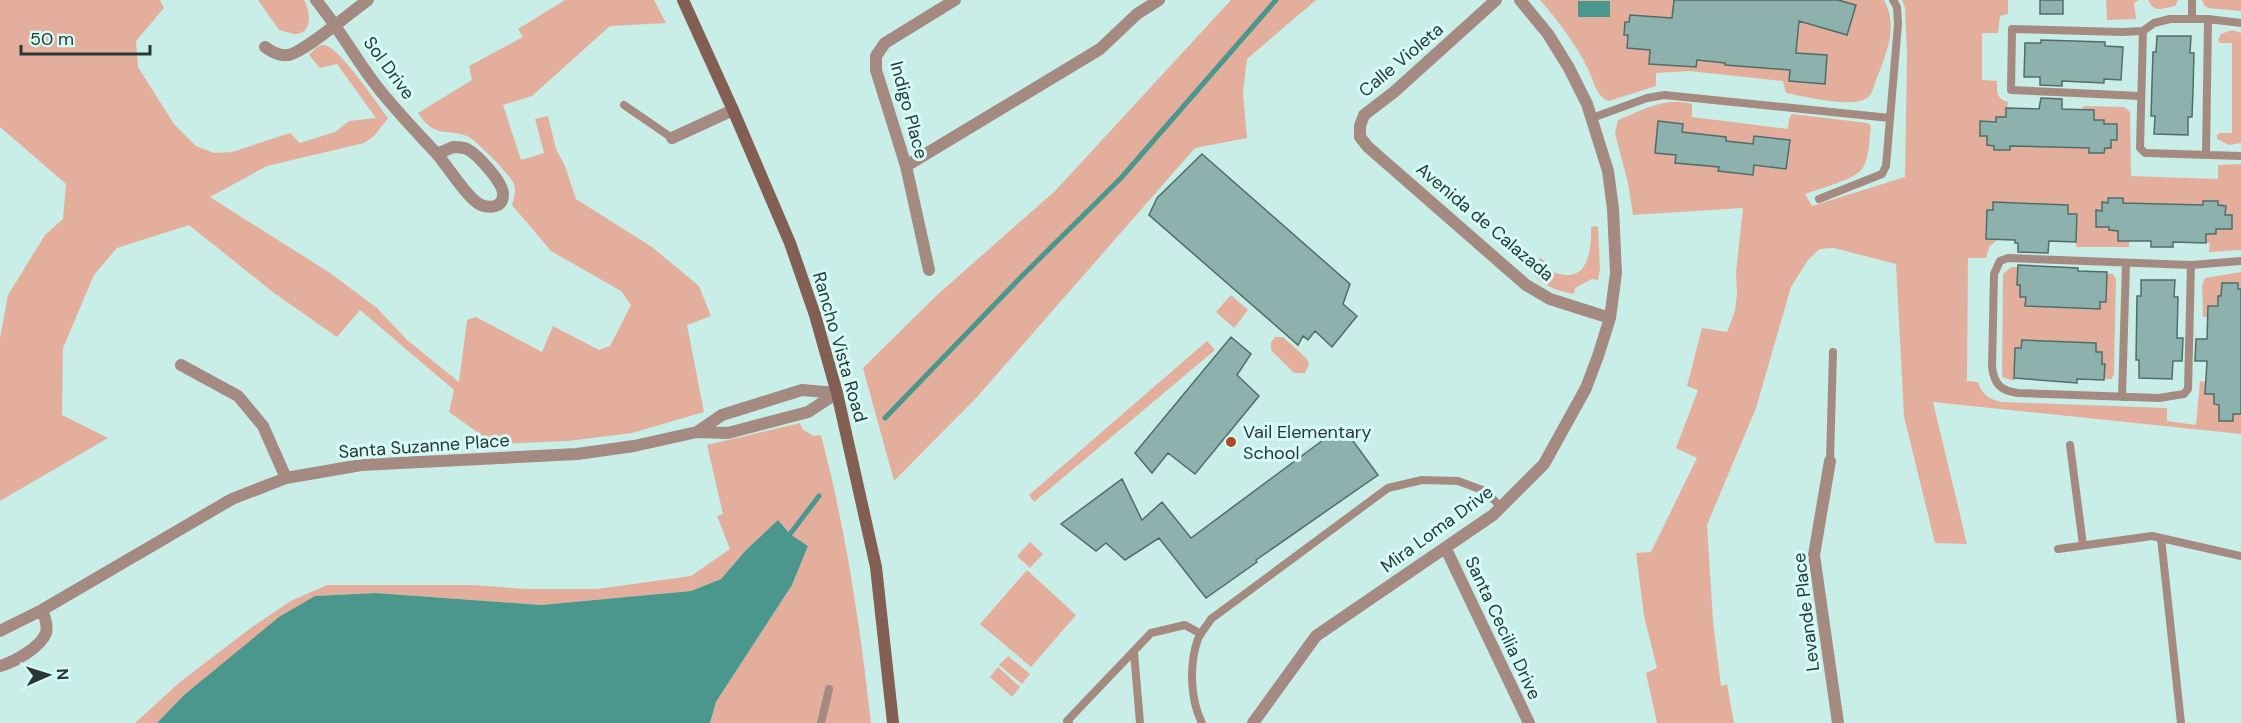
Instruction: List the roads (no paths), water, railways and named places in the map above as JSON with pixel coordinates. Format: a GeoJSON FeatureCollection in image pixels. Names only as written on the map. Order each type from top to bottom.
{"type":"FeatureCollection","features":[{"type":"Feature","properties":{"kind":"main road","name":"Rancho Vista Road"},"geometry":{"type":"LineString","coordinates":[[683,0],[790,243],[815,315],[837,393],[876,567],[893,723]]}},
{"type":"Feature","properties":{"kind":"street","name":"Sol Drive"},"geometry":{"type":"LineString","coordinates":[[316,0],[335,24],[372,80],[475,201],[485,207],[495,207],[501,202],[504,194],[501,185],[477,155],[464,147],[453,147],[437,154]]}},
{"type":"Feature","properties":{"kind":"street"},"geometry":{"type":"LineString","coordinates":[[265,46],[273,52],[287,56],[304,50],[368,0]]}},
{"type":"Feature","properties":{"kind":"street","name":"Indigo Place"},"geometry":{"type":"LineString","coordinates":[[929,270],[906,166],[876,70],[876,56],[885,43],[955,0]]}},
{"type":"Feature","properties":{"kind":"street"},"geometry":{"type":"LineString","coordinates":[[906,166],[1100,49],[1137,14],[1159,0]]}},
{"type":"Feature","properties":{"kind":"street","name":"Calle Violeta"},"geometry":{"type":"LineString","coordinates":[[1360,126],[1364,115],[1371,108],[1394,92],[1496,0]]}},
{"type":"Feature","properties":{"kind":"street","name":"Mira Loma Drive"},"geometry":{"type":"LineString","coordinates":[[1253,723],[1316,636],[1446,549],[1501,507],[1544,464],[1586,388],[1610,318],[1616,273],[1613,209],[1608,171],[1587,104],[1569,68],[1548,34],[1520,0]]}},
{"type":"Feature","properties":{"kind":"street"},"geometry":{"type":"LineString","coordinates":[[672,138],[733,110]]}},
{"type":"Feature","properties":{"kind":"street","name":"Avenida de Calazada"},"geometry":{"type":"LineString","coordinates":[[1360,126],[1360,137],[1368,147],[1526,285],[1550,299],[1610,318]]}},
{"type":"Feature","properties":{"kind":"street"},"geometry":{"type":"LineString","coordinates":[[181,365],[238,396],[263,426],[286,478]]}},
{"type":"Feature","properties":{"kind":"street","name":"Santa Suzanne Place"},"geometry":{"type":"LineString","coordinates":[[697,432],[722,415],[802,390],[837,393]]}},
{"type":"Feature","properties":{"kind":"street","name":"Santa Suzanne Place"},"geometry":{"type":"LineString","coordinates":[[0,631],[42,610],[232,499],[286,478],[360,465],[577,454],[634,446],[697,432],[728,433],[806,412],[837,393]]}},
{"type":"Feature","properties":{"kind":"street","name":"Levande Place"},"geometry":{"type":"LineString","coordinates":[[1830,461],[1814,555],[1839,723]]}},
{"type":"Feature","properties":{"kind":"street","name":"Santa Cecilia Drive"},"geometry":{"type":"LineString","coordinates":[[1446,549],[1529,723]]}},
{"type":"Feature","properties":{"kind":"street"},"geometry":{"type":"LineString","coordinates":[[0,666],[38,644],[46,633],[46,620],[42,610]]}},
{"type":"Feature","properties":{"kind":"lane"},"geometry":{"type":"LineString","coordinates":[[1819,199],[1882,174],[1886,166],[1898,24],[1897,7],[1893,0]]}},
{"type":"Feature","properties":{"kind":"lane"},"geometry":{"type":"LineString","coordinates":[[2192,0],[2192,19]]}},
{"type":"Feature","properties":{"kind":"lane"},"geometry":{"type":"LineString","coordinates":[[2140,96],[2011,90],[2012,29],[2122,32],[2142,31],[2154,23],[2170,19],[2208,19],[2241,23]]}},
{"type":"Feature","properties":{"kind":"lane"},"geometry":{"type":"LineString","coordinates":[[2206,155],[2208,19]]}},
{"type":"Feature","properties":{"kind":"lane"},"geometry":{"type":"LineString","coordinates":[[2142,31],[2140,148],[2145,153],[2241,156]]}},
{"type":"Feature","properties":{"kind":"lane"},"geometry":{"type":"LineString","coordinates":[[1592,118],[1647,98],[1664,95],[1890,118]]}},
{"type":"Feature","properties":{"kind":"lane"},"geometry":{"type":"LineString","coordinates":[[624,105],[672,138]]}},
{"type":"Feature","properties":{"kind":"lane"},"geometry":{"type":"LineString","coordinates":[[2191,265],[2188,389],[2184,393],[2159,398],[2009,392],[1993,379],[1994,274],[2000,261],[2008,258],[2191,265],[2241,261]]}},
{"type":"Feature","properties":{"kind":"lane"},"geometry":{"type":"LineString","coordinates":[[2122,397],[2126,262]]}},
{"type":"Feature","properties":{"kind":"lane"},"geometry":{"type":"LineString","coordinates":[[1830,461],[1833,352]]}},
{"type":"Feature","properties":{"kind":"lane"},"geometry":{"type":"LineString","coordinates":[[2070,445],[2083,545]]}},
{"type":"Feature","properties":{"kind":"lane"},"geometry":{"type":"LineString","coordinates":[[1202,723],[1194,695],[1192,670],[1198,638],[1211,620],[1336,524],[1388,488],[1422,480],[1458,481],[1485,491],[1501,507]]}},
{"type":"Feature","properties":{"kind":"lane"},"geometry":{"type":"LineString","coordinates":[[2058,549],[2152,536],[2241,555]]}},
{"type":"Feature","properties":{"kind":"lane"},"geometry":{"type":"LineString","coordinates":[[2161,538],[2181,723]]}},
{"type":"Feature","properties":{"kind":"lane"},"geometry":{"type":"LineString","coordinates":[[1069,723],[1067,721],[1074,711],[1152,633],[1185,625],[1201,634]]}},
{"type":"Feature","properties":{"kind":"lane"},"geometry":{"type":"LineString","coordinates":[[1134,652],[1140,723]]}},
{"type":"Feature","properties":{"kind":"lane"},"geometry":{"type":"LineString","coordinates":[[821,723],[829,689]]}},
{"type":"Feature","properties":{"kind":"water"},"geometry":{"type":"Polygon","coordinates":[[[1578,1],[1610,1],[1610,17],[1578,17],[1578,1]]]}},
{"type":"Feature","properties":{"kind":"water"},"geometry":{"type":"Polygon","coordinates":[[[778,520],[790,534],[808,546],[792,585],[716,702],[710,723],[157,723],[184,695],[279,617],[315,596],[376,593],[541,605],[691,591],[721,579],[746,550],[778,520]]]}},
{"type":"Feature","properties":{"kind":"waterway"},"geometry":{"type":"LineString","coordinates":[[885,418],[1023,275],[1121,178],[1276,0]]}},
{"type":"Feature","properties":{"kind":"waterway"},"geometry":{"type":"LineString","coordinates":[[790,534],[819,496]]}},
{"type":"Feature","properties":{"kind":"place","name":"Vail Elementary School"},"geometry":{"type":"Point","coordinates":[1231,442]}}]}
